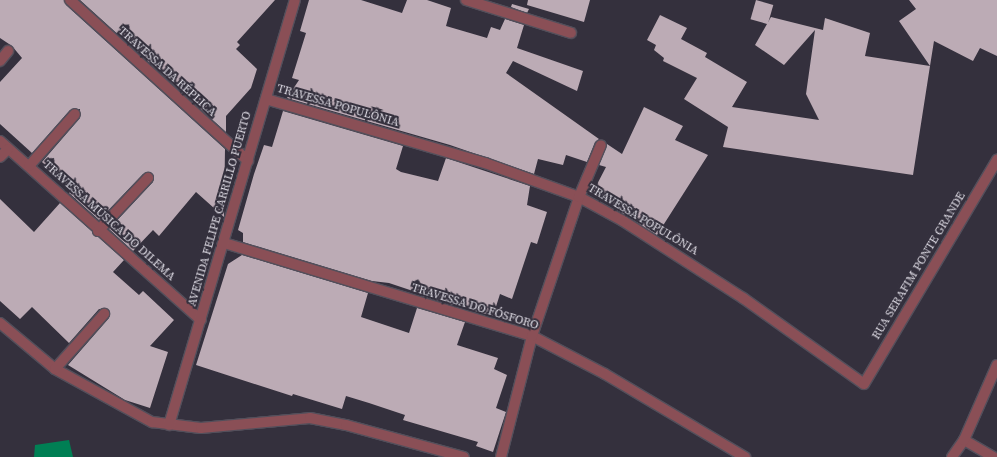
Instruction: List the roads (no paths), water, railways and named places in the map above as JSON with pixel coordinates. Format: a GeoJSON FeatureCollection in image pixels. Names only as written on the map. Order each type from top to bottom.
{"type":"FeatureCollection","features":[{"type":"Feature","properties":{"kind":"street","name":"TRAVESSA DA RÉPLICA"},"geometry":{"type":"LineString","coordinates":[[70,0],[248,160]]}},
{"type":"Feature","properties":{"kind":"street","name":"AVENIDA FELIPE CARRILLO PUERTO"},"geometry":{"type":"LineString","coordinates":[[169,426],[295,0]]}},
{"type":"Feature","properties":{"kind":"street"},"geometry":{"type":"LineString","coordinates":[[466,0],[571,33]]}},
{"type":"Feature","properties":{"kind":"street"},"geometry":{"type":"LineString","coordinates":[[0,61],[8,52]]}},
{"type":"Feature","properties":{"kind":"street","name":"TRAVESSA POPULÔNIA"},"geometry":{"type":"LineString","coordinates":[[266,99],[485,163],[580,197],[623,221],[743,298],[864,384]]}},
{"type":"Feature","properties":{"kind":"street"},"geometry":{"type":"LineString","coordinates":[[29,166],[75,114]]}},
{"type":"Feature","properties":{"kind":"street","name":"TRAVESSA MÚSICA DO DILEMA"},"geometry":{"type":"LineString","coordinates":[[0,141],[29,166],[98,231],[201,320]]}},
{"type":"Feature","properties":{"kind":"street"},"geometry":{"type":"LineString","coordinates":[[501,457],[532,336],[580,197],[601,145]]}},
{"type":"Feature","properties":{"kind":"street"},"geometry":{"type":"LineString","coordinates":[[0,157],[8,149]]}},
{"type":"Feature","properties":{"kind":"street","name":"RUA SERAFIM PONTE GRANDE"},"geometry":{"type":"LineString","coordinates":[[864,384],[997,160]]}},
{"type":"Feature","properties":{"kind":"street"},"geometry":{"type":"LineString","coordinates":[[98,231],[148,178]]}},
{"type":"Feature","properties":{"kind":"street","name":"TRAVESSA DO FÓSFORO"},"geometry":{"type":"LineString","coordinates":[[224,243],[532,336],[605,374],[745,457]]}},
{"type":"Feature","properties":{"kind":"street"},"geometry":{"type":"LineString","coordinates":[[56,369],[104,314]]}},
{"type":"Feature","properties":{"kind":"street"},"geometry":{"type":"LineString","coordinates":[[0,323],[56,369],[152,422],[169,426],[201,428],[310,418],[346,425],[464,457]]}},
{"type":"Feature","properties":{"kind":"street"},"geometry":{"type":"LineString","coordinates":[[952,457],[964,440],[997,365]]}},
{"type":"Feature","properties":{"kind":"street"},"geometry":{"type":"LineString","coordinates":[[964,440],[994,457]]}}]}
